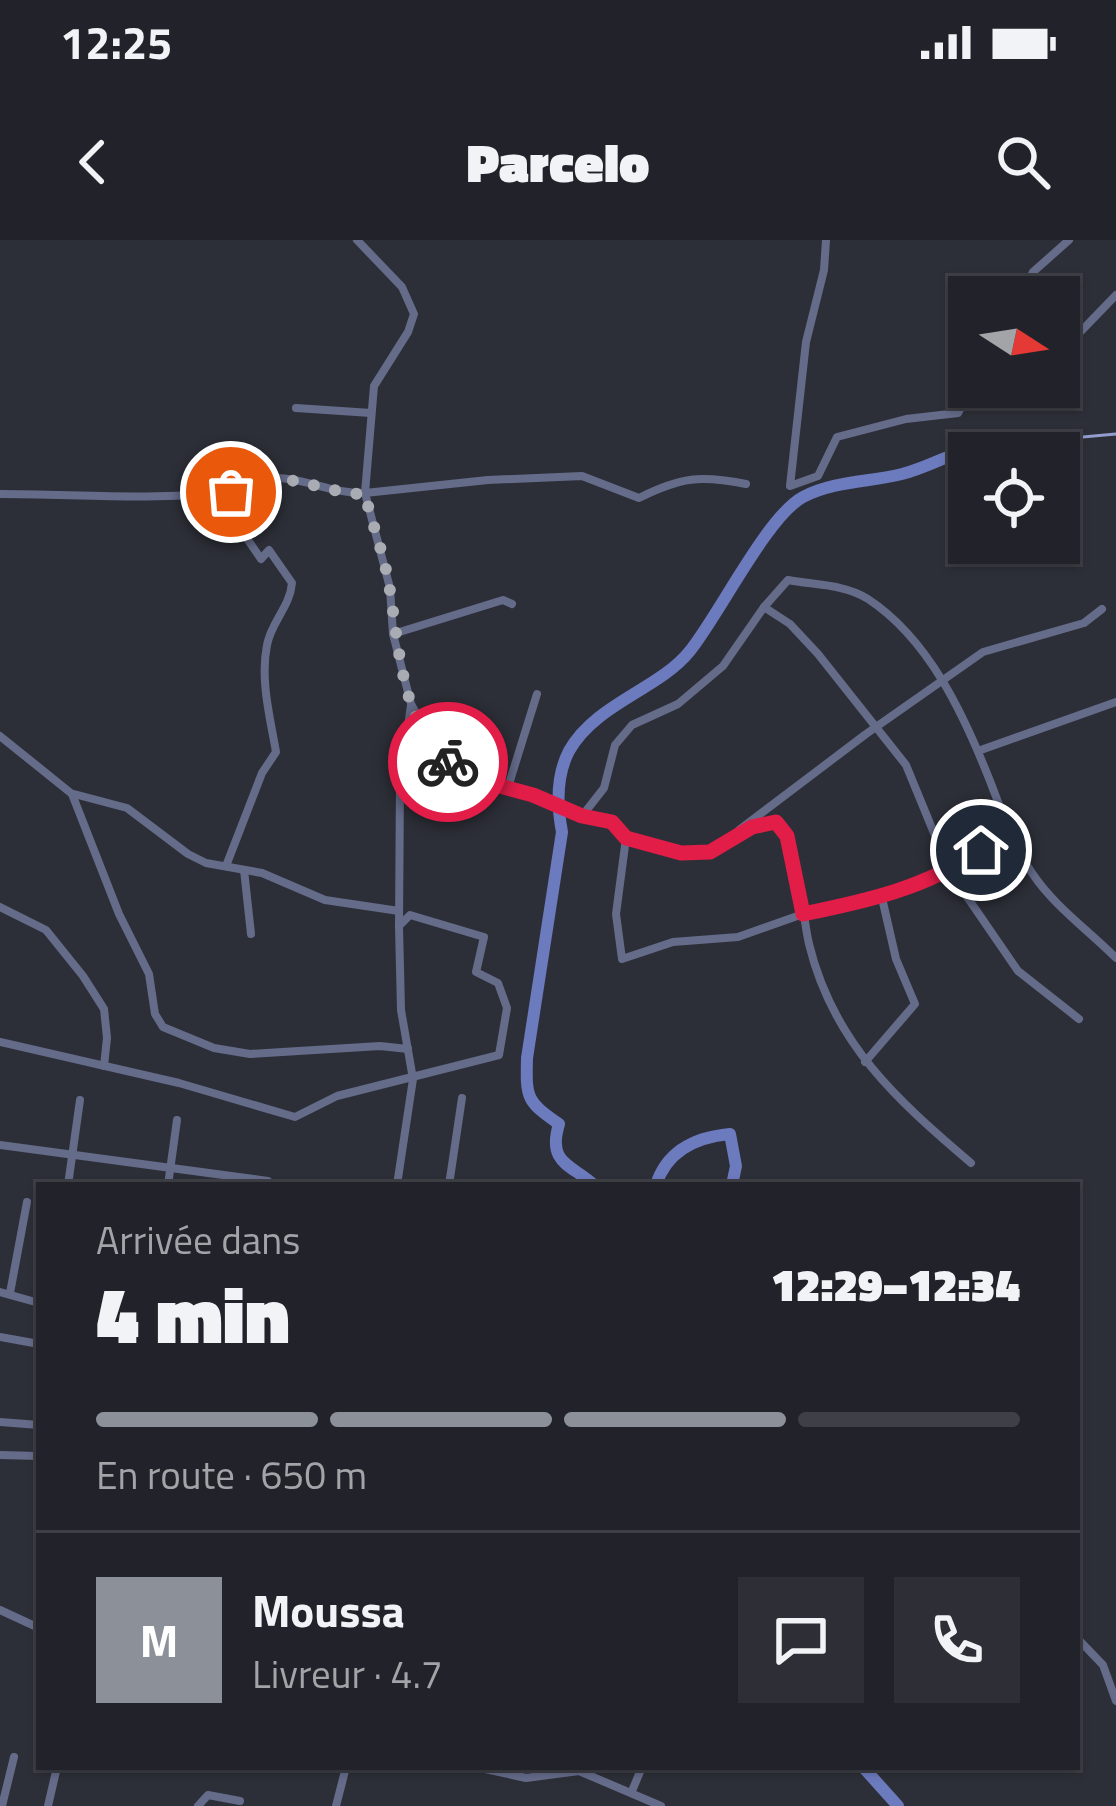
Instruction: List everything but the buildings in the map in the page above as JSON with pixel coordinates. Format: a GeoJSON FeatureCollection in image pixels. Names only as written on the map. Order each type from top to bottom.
{"type":"FeatureCollection","features":[{"type":"Feature","properties":{"kind":"street"},"geometry":{"type":"LineString","coordinates":[[357,240],[402,287],[414,314],[408,332],[378,374],[365,494],[390,589],[393,634],[411,704],[439,754],[464,775],[612,822],[626,838],[681,853],[710,852],[752,827],[776,822],[787,836],[830,1009],[865,1062],[920,1119],[971,1162]]}},
{"type":"Feature","properties":{"kind":"street"},"geometry":{"type":"LineString","coordinates":[[826,240],[824,270],[806,343],[790,486],[818,476],[837,436],[906,418],[958,413],[961,408]]}},
{"type":"Feature","properties":{"kind":"street"},"geometry":{"type":"LineString","coordinates":[[1031,276],[1069,240]]}},
{"type":"Feature","properties":{"kind":"street"},"geometry":{"type":"LineString","coordinates":[[1080,332],[1116,295]]}},
{"type":"Feature","properties":{"kind":"street"},"geometry":{"type":"LineString","coordinates":[[296,408],[371,413]]}},
{"type":"Feature","properties":{"kind":"street"},"geometry":{"type":"LineString","coordinates":[[0,494],[231,492],[244,483],[296,478],[348,494],[365,494],[488,480],[582,476],[639,499],[674,481],[709,476],[746,484]]}},
{"type":"Feature","properties":{"kind":"street"},"geometry":{"type":"LineString","coordinates":[[226,866],[262,773],[276,752],[266,694],[267,641],[291,600],[292,583],[269,550],[261,559],[246,537],[231,492]]}},
{"type":"Feature","properties":{"kind":"street"},"geometry":{"type":"LineString","coordinates":[[582,816],[604,788],[614,745],[632,724],[678,704],[723,666],[788,580],[831,586],[866,598],[915,643],[943,683],[978,751],[1030,871],[1051,898],[1116,958]]}},
{"type":"Feature","properties":{"kind":"street"},"geometry":{"type":"LineString","coordinates":[[393,634],[502,600],[512,604]]}},
{"type":"Feature","properties":{"kind":"street"},"geometry":{"type":"LineString","coordinates":[[764,607],[790,624],[818,653],[877,726],[915,782],[950,872],[1018,971],[1079,1019]]}},
{"type":"Feature","properties":{"kind":"street"},"geometry":{"type":"LineString","coordinates":[[710,852],[983,652],[1084,623],[1102,609]]}},
{"type":"Feature","properties":{"kind":"street"},"geometry":{"type":"LineString","coordinates":[[508,788],[537,694]]}},
{"type":"Feature","properties":{"kind":"street"},"geometry":{"type":"LineString","coordinates":[[978,751],[1116,702]]}},
{"type":"Feature","properties":{"kind":"street"},"geometry":{"type":"LineString","coordinates":[[397,1182],[413,1079],[401,1010],[399,926],[400,782],[411,704]]}},
{"type":"Feature","properties":{"kind":"street"},"geometry":{"type":"LineString","coordinates":[[0,736],[73,794],[127,808],[196,858],[275,877],[326,900],[399,911]]}},
{"type":"Feature","properties":{"kind":"street"},"geometry":{"type":"LineString","coordinates":[[73,794],[119,914],[148,974],[155,1015],[163,1027],[233,1052],[408,1049]]}},
{"type":"Feature","properties":{"kind":"street"},"geometry":{"type":"LineString","coordinates":[[626,838],[616,914],[622,959],[673,942],[738,937],[803,914],[882,898],[950,872],[1009,830]]}},
{"type":"Feature","properties":{"kind":"street"},"geometry":{"type":"LineString","coordinates":[[244,869],[251,934]]}},
{"type":"Feature","properties":{"kind":"street"},"geometry":{"type":"LineString","coordinates":[[865,1062],[915,1004],[896,959],[882,898]]}},
{"type":"Feature","properties":{"kind":"street"},"geometry":{"type":"LineString","coordinates":[[0,907],[46,930],[83,976],[104,1009],[104,1066]]}},
{"type":"Feature","properties":{"kind":"street"},"geometry":{"type":"LineString","coordinates":[[0,1042],[179,1083],[295,1117],[337,1096],[499,1055],[507,1008],[498,983],[476,972],[484,937],[410,915],[399,926]]}},
{"type":"Feature","properties":{"kind":"street"},"geometry":{"type":"LineString","coordinates":[[449,1182],[462,1098]]}},
{"type":"Feature","properties":{"kind":"street"},"geometry":{"type":"LineString","coordinates":[[69,1182],[80,1100]]}},
{"type":"Feature","properties":{"kind":"street"},"geometry":{"type":"LineString","coordinates":[[169,1182],[177,1120]]}},
{"type":"Feature","properties":{"kind":"street"},"geometry":{"type":"LineString","coordinates":[[0,1145],[268,1182]]}},
{"type":"Feature","properties":{"kind":"street"},"geometry":{"type":"LineString","coordinates":[[27,1202],[5,1293],[36,1302]]}},
{"type":"Feature","properties":{"kind":"street"},"geometry":{"type":"LineString","coordinates":[[0,1337],[36,1343]]}},
{"type":"Feature","properties":{"kind":"street"},"geometry":{"type":"LineString","coordinates":[[0,1422],[36,1425]]}},
{"type":"Feature","properties":{"kind":"street"},"geometry":{"type":"LineString","coordinates":[[0,1455],[36,1456]]}},
{"type":"Feature","properties":{"kind":"street"},"geometry":{"type":"LineString","coordinates":[[0,1610],[36,1627]]}},
{"type":"Feature","properties":{"kind":"street"},"geometry":{"type":"LineString","coordinates":[[1080,1641],[1103,1665],[1116,1701]]}},
{"type":"Feature","properties":{"kind":"street"},"geometry":{"type":"LineString","coordinates":[[2,1806],[14,1757]]}},
{"type":"Feature","properties":{"kind":"street"},"geometry":{"type":"LineString","coordinates":[[48,1806],[56,1770]]}},
{"type":"Feature","properties":{"kind":"street"},"geometry":{"type":"LineString","coordinates":[[336,1806],[345,1770]]}},
{"type":"Feature","properties":{"kind":"street"},"geometry":{"type":"LineString","coordinates":[[490,1770],[526,1778],[579,1771],[661,1806]]}},
{"type":"Feature","properties":{"kind":"street"},"geometry":{"type":"LineString","coordinates":[[632,1790],[641,1770]]}},
{"type":"Feature","properties":{"kind":"street"},"geometry":{"type":"LineString","coordinates":[[198,1806],[208,1795],[240,1801]]}},
{"type":"Feature","properties":{"kind":"waterway"},"geometry":{"type":"LineString","coordinates":[[1080,437],[1116,434]]}},
{"type":"Feature","properties":{"kind":"waterway"},"geometry":{"type":"LineString","coordinates":[[590,1182],[563,1162],[556,1147],[559,1124],[534,1104],[527,1082],[562,832],[560,781],[569,751],[594,721],[689,652],[774,524],[803,497],[902,474],[948,457]]}},
{"type":"Feature","properties":{"kind":"waterway"},"geometry":{"type":"LineString","coordinates":[[657,1182],[668,1163],[685,1148],[730,1134],[736,1166],[733,1182]]}},
{"type":"Feature","properties":{"kind":"waterway"},"geometry":{"type":"LineString","coordinates":[[866,1770],[898,1806]]}},
{"type":"Feature","properties":{"kind":"way so far"},"geometry":{"type":"LineString","coordinates":[[231,492],[264,478],[296,478],[320,488],[365,494],[390,589],[393,634],[411,704],[448,762]]}},
{"type":"Feature","properties":{"kind":"route"},"geometry":{"type":"LineString","coordinates":[[448,762],[464,775],[612,822],[626,838],[681,853],[710,852],[752,827],[776,822],[787,836],[803,914],[882,898],[950,872],[981,850]]}}]}
